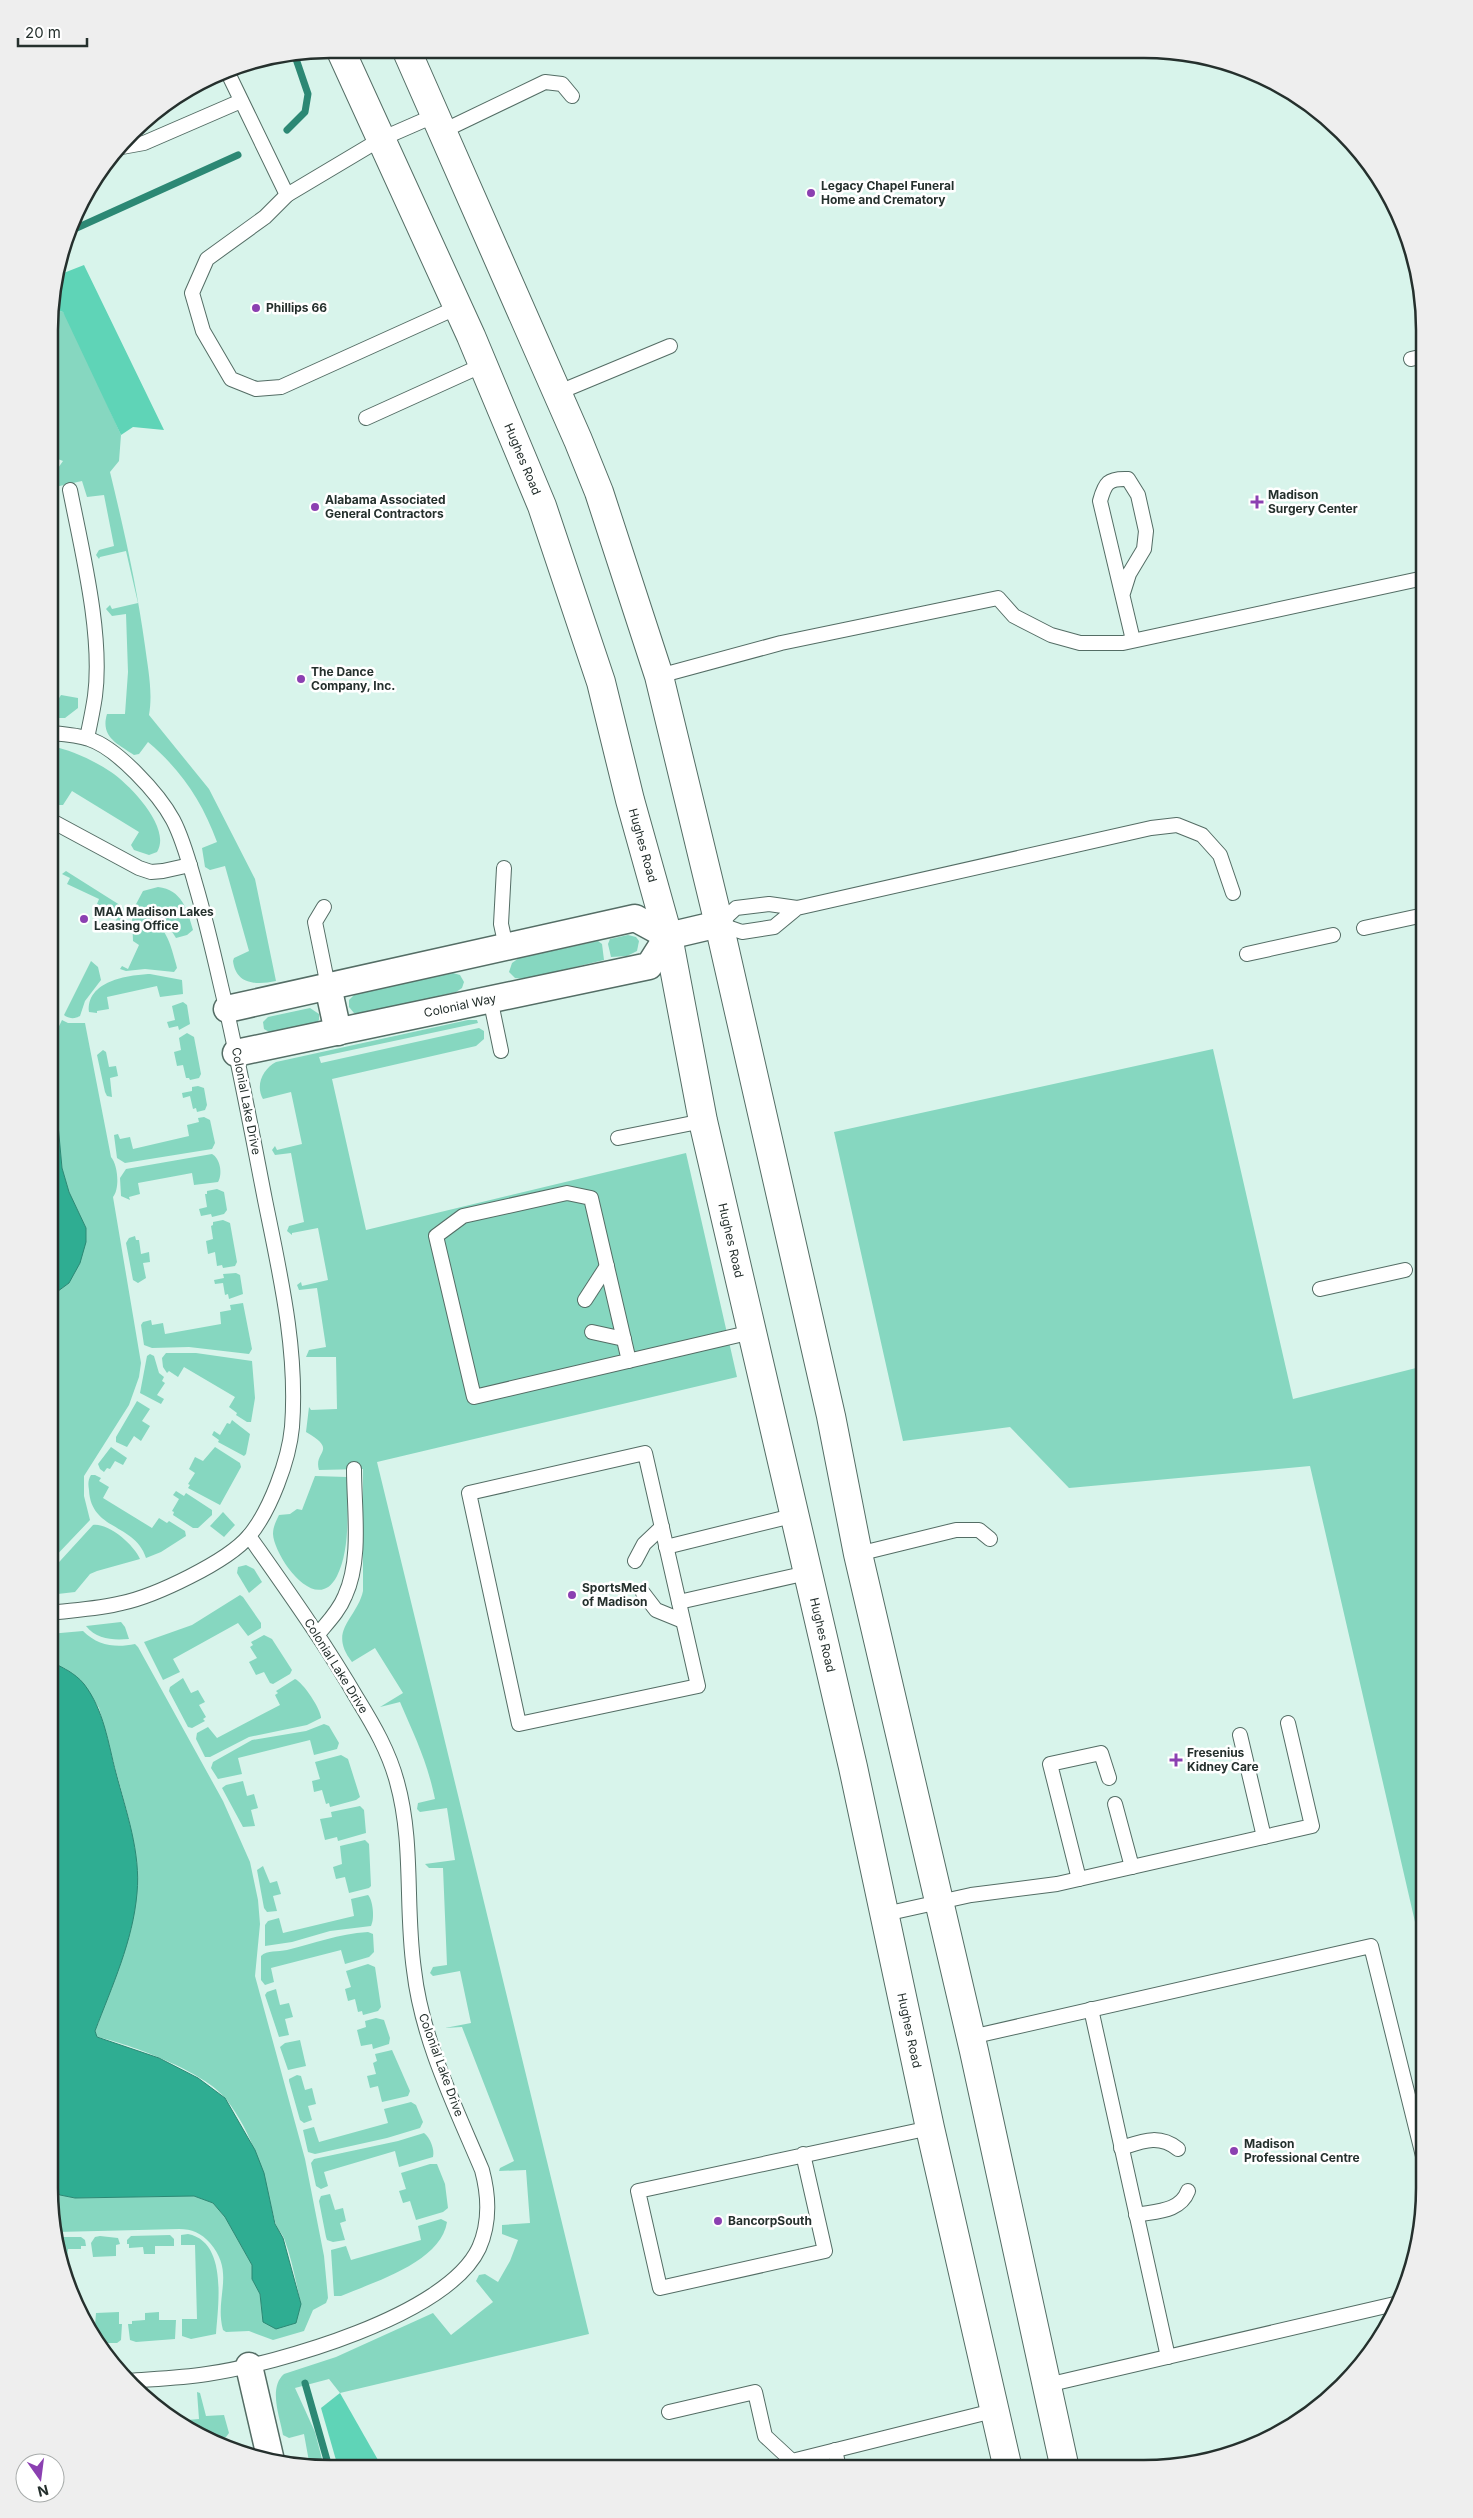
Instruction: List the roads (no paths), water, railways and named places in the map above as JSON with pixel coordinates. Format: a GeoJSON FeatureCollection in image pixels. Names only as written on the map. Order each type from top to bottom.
{"type":"FeatureCollection","features":[{"type":"Feature","properties":{"kind":"main road","name":"Hughes Road"},"geometry":{"type":"LineString","coordinates":[[344,58],[458,307],[542,506],[601,682],[630,800],[668,936],[703,1120],[796,1515],[807,1573],[885,1914],[930,2128],[1006,2460]]}},
{"type":"Feature","properties":{"kind":"main road"},"geometry":{"type":"LineString","coordinates":[[411,58],[557,393],[598,492],[658,676],[719,924],[830,1416],[858,1554],[971,2037],[1063,2460]]}},
{"type":"Feature","properties":{"kind":"street"},"geometry":{"type":"LineString","coordinates":[[226,1009],[635,918],[668,936],[719,924]]}},
{"type":"Feature","properties":{"kind":"street","name":"Colonial Way"},"geometry":{"type":"LineString","coordinates":[[236,1053],[649,966],[668,936]]}},
{"type":"Feature","properties":{"kind":"street"},"geometry":{"type":"LineString","coordinates":[[328,986],[338,1032]]}},
{"type":"Feature","properties":{"kind":"street"},"geometry":{"type":"LineString","coordinates":[[249,2366],[269,2453]]}},
{"type":"Feature","properties":{"kind":"lane"},"geometry":{"type":"LineString","coordinates":[[229,76],[287,195]]}},
{"type":"Feature","properties":{"kind":"lane"},"geometry":{"type":"LineString","coordinates":[[458,307],[281,386],[256,389],[232,379],[203,331],[192,293],[207,259],[266,217],[287,195],[381,139],[440,123],[545,82],[562,84],[572,96]]}},
{"type":"Feature","properties":{"kind":"lane"},"geometry":{"type":"LineString","coordinates":[[129,146],[144,143],[241,101]]}},
{"type":"Feature","properties":{"kind":"lane"},"geometry":{"type":"LineString","coordinates":[[557,393],[670,346]]}},
{"type":"Feature","properties":{"kind":"lane"},"geometry":{"type":"LineString","coordinates":[[366,418],[483,365]]}},
{"type":"Feature","properties":{"kind":"lane"},"geometry":{"type":"LineString","coordinates":[[1123,593],[1129,574],[1144,549],[1146,531],[1138,494],[1128,479],[1115,478],[1104,486],[1100,501],[1133,640]]}},
{"type":"Feature","properties":{"kind":"lane"},"geometry":{"type":"LineString","coordinates":[[70,490],[88,585],[95,643],[96,695],[87,738]]}},
{"type":"Feature","properties":{"kind":"lane"},"geometry":{"type":"LineString","coordinates":[[658,676],[781,644],[998,598],[1014,616],[1052,636],[1080,643],[1133,640],[1416,580]]}},
{"type":"Feature","properties":{"kind":"lane","name":"Colonial Lake Drive"},"geometry":{"type":"LineString","coordinates":[[58,734],[87,738],[96,742],[134,770],[164,806],[180,834],[208,927],[236,1053],[283,1296],[291,1352],[293,1395],[292,1429],[287,1456],[272,1496],[249,1536],[203,1569],[163,1589],[122,1603],[58,1612]]}},
{"type":"Feature","properties":{"kind":"lane"},"geometry":{"type":"LineString","coordinates":[[58,824],[139,868],[151,872],[190,866]]}},
{"type":"Feature","properties":{"kind":"lane"},"geometry":{"type":"LineString","coordinates":[[797,908],[774,927],[742,932],[719,924],[736,908],[769,904],[797,908],[1151,828],[1176,825],[1202,835],[1220,855],[1233,893]]}},
{"type":"Feature","properties":{"kind":"lane"},"geometry":{"type":"LineString","coordinates":[[504,868],[502,924],[506,947]]}},
{"type":"Feature","properties":{"kind":"lane"},"geometry":{"type":"LineString","coordinates":[[324,907],[315,922],[328,986]]}},
{"type":"Feature","properties":{"kind":"lane"},"geometry":{"type":"LineString","coordinates":[[1364,928],[1416,917]]}},
{"type":"Feature","properties":{"kind":"lane"},"geometry":{"type":"LineString","coordinates":[[1247,954],[1333,935]]}},
{"type":"Feature","properties":{"kind":"lane"},"geometry":{"type":"LineString","coordinates":[[490,998],[501,1051]]}},
{"type":"Feature","properties":{"kind":"lane"},"geometry":{"type":"LineString","coordinates":[[618,1138],[703,1120]]}},
{"type":"Feature","properties":{"kind":"lane"},"geometry":{"type":"LineString","coordinates":[[629,1361],[591,1198],[567,1193],[463,1216],[436,1236],[474,1397],[629,1361],[752,1332]]}},
{"type":"Feature","properties":{"kind":"lane"},"geometry":{"type":"LineString","coordinates":[[585,1300],[607,1266]]}},
{"type":"Feature","properties":{"kind":"lane"},"geometry":{"type":"LineString","coordinates":[[1320,1289],[1405,1270]]}},
{"type":"Feature","properties":{"kind":"lane"},"geometry":{"type":"LineString","coordinates":[[592,1332],[624,1339]]}},
{"type":"Feature","properties":{"kind":"lane"},"geometry":{"type":"LineString","coordinates":[[645,1453],[662,1527],[698,1686],[519,1724],[469,1493],[645,1453]]}},
{"type":"Feature","properties":{"kind":"lane"},"geometry":{"type":"LineString","coordinates":[[318,1634],[340,1608],[351,1578],[355,1549],[354,1469]]}},
{"type":"Feature","properties":{"kind":"lane"},"geometry":{"type":"LineString","coordinates":[[666,1547],[796,1515]]}},
{"type":"Feature","properties":{"kind":"lane"},"geometry":{"type":"LineString","coordinates":[[635,1561],[644,1544],[662,1527]]}},
{"type":"Feature","properties":{"kind":"lane"},"geometry":{"type":"LineString","coordinates":[[858,1554],[956,1530],[979,1530],[990,1539]]}},
{"type":"Feature","properties":{"kind":"lane","name":"Colonial Lake Drive"},"geometry":{"type":"LineString","coordinates":[[136,2380],[207,2374],[249,2366],[323,2346],[376,2324],[423,2300],[451,2281],[467,2265],[478,2248],[488,2208],[487,2190],[482,2170],[427,2031],[418,1999],[413,1968],[408,1836],[397,1781],[378,1733],[318,1634],[249,1536]]}},
{"type":"Feature","properties":{"kind":"lane"},"geometry":{"type":"LineString","coordinates":[[679,1602],[807,1573]]}},
{"type":"Feature","properties":{"kind":"lane"},"geometry":{"type":"LineString","coordinates":[[643,1593],[656,1610],[683,1621]]}},
{"type":"Feature","properties":{"kind":"lane"},"geometry":{"type":"LineString","coordinates":[[885,1914],[939,1901],[1079,1879],[1312,1826],[1288,1723]]}},
{"type":"Feature","properties":{"kind":"lane"},"geometry":{"type":"LineString","coordinates":[[1240,1735],[1264,1837]]}},
{"type":"Feature","properties":{"kind":"lane"},"geometry":{"type":"LineString","coordinates":[[1079,1879],[1050,1764],[1101,1753],[1109,1778]]}},
{"type":"Feature","properties":{"kind":"lane"},"geometry":{"type":"LineString","coordinates":[[1115,1804],[1132,1867]]}},
{"type":"Feature","properties":{"kind":"lane"},"geometry":{"type":"LineString","coordinates":[[971,2037],[1371,1946],[1416,2128]]}},
{"type":"Feature","properties":{"kind":"lane"},"geometry":{"type":"LineString","coordinates":[[1091,2009],[1168,2356]]}},
{"type":"Feature","properties":{"kind":"lane"},"geometry":{"type":"LineString","coordinates":[[803,2154],[825,2252],[660,2288],[638,2191],[803,2154],[930,2128]]}},
{"type":"Feature","properties":{"kind":"lane"},"geometry":{"type":"LineString","coordinates":[[1121,2148],[1144,2141],[1167,2140],[1178,2149]]}},
{"type":"Feature","properties":{"kind":"lane"},"geometry":{"type":"LineString","coordinates":[[1136,2215],[1173,2208],[1184,2201],[1188,2191]]}},
{"type":"Feature","properties":{"kind":"lane"},"geometry":{"type":"LineString","coordinates":[[1047,2385],[1389,2304]]}},
{"type":"Feature","properties":{"kind":"lane"},"geometry":{"type":"LineString","coordinates":[[669,2412],[755,2392],[765,2436],[791,2460]]}},
{"type":"Feature","properties":{"kind":"lane"},"geometry":{"type":"LineString","coordinates":[[796,2460],[993,2411]]}},
{"type":"Feature","properties":{"kind":"lane"},"geometry":{"type":"LineString","coordinates":[[835,2450],[837,2460]]}},
{"type":"Feature","properties":{"kind":"waterway"},"geometry":{"type":"LineString","coordinates":[[287,130],[305,112],[308,94],[296,60]]}},
{"type":"Feature","properties":{"kind":"waterway"},"geometry":{"type":"LineString","coordinates":[[77,228],[238,155]]}},
{"type":"Feature","properties":{"kind":"waterway"},"geometry":{"type":"LineString","coordinates":[[305,2383],[327,2460]]}},
{"type":"Feature","properties":{"kind":"place","name":"Legacy Chapel Funeral Home and Crematory"},"geometry":{"type":"Point","coordinates":[811,193]}},
{"type":"Feature","properties":{"kind":"place","name":"Phillips 66"},"geometry":{"type":"Point","coordinates":[256,308]}},
{"type":"Feature","properties":{"kind":"place","name":"Madison Surgery Center"},"geometry":{"type":"Point","coordinates":[1257,502]}},
{"type":"Feature","properties":{"kind":"place","name":"Alabama Associated General Contractors"},"geometry":{"type":"Point","coordinates":[315,507]}},
{"type":"Feature","properties":{"kind":"place","name":"The Dance Company, Inc."},"geometry":{"type":"Point","coordinates":[301,679]}},
{"type":"Feature","properties":{"kind":"place","name":"MAA Madison Lakes Leasing Office"},"geometry":{"type":"Point","coordinates":[84,919]}},
{"type":"Feature","properties":{"kind":"place","name":"SportsMed of Madison"},"geometry":{"type":"Point","coordinates":[572,1595]}},
{"type":"Feature","properties":{"kind":"place","name":"Fresenius Kidney Care"},"geometry":{"type":"Point","coordinates":[1176,1760]}},
{"type":"Feature","properties":{"kind":"place","name":"Madison Professional Centre"},"geometry":{"type":"Point","coordinates":[1234,2151]}},
{"type":"Feature","properties":{"kind":"place","name":"BancorpSouth"},"geometry":{"type":"Point","coordinates":[718,2221]}}]}
